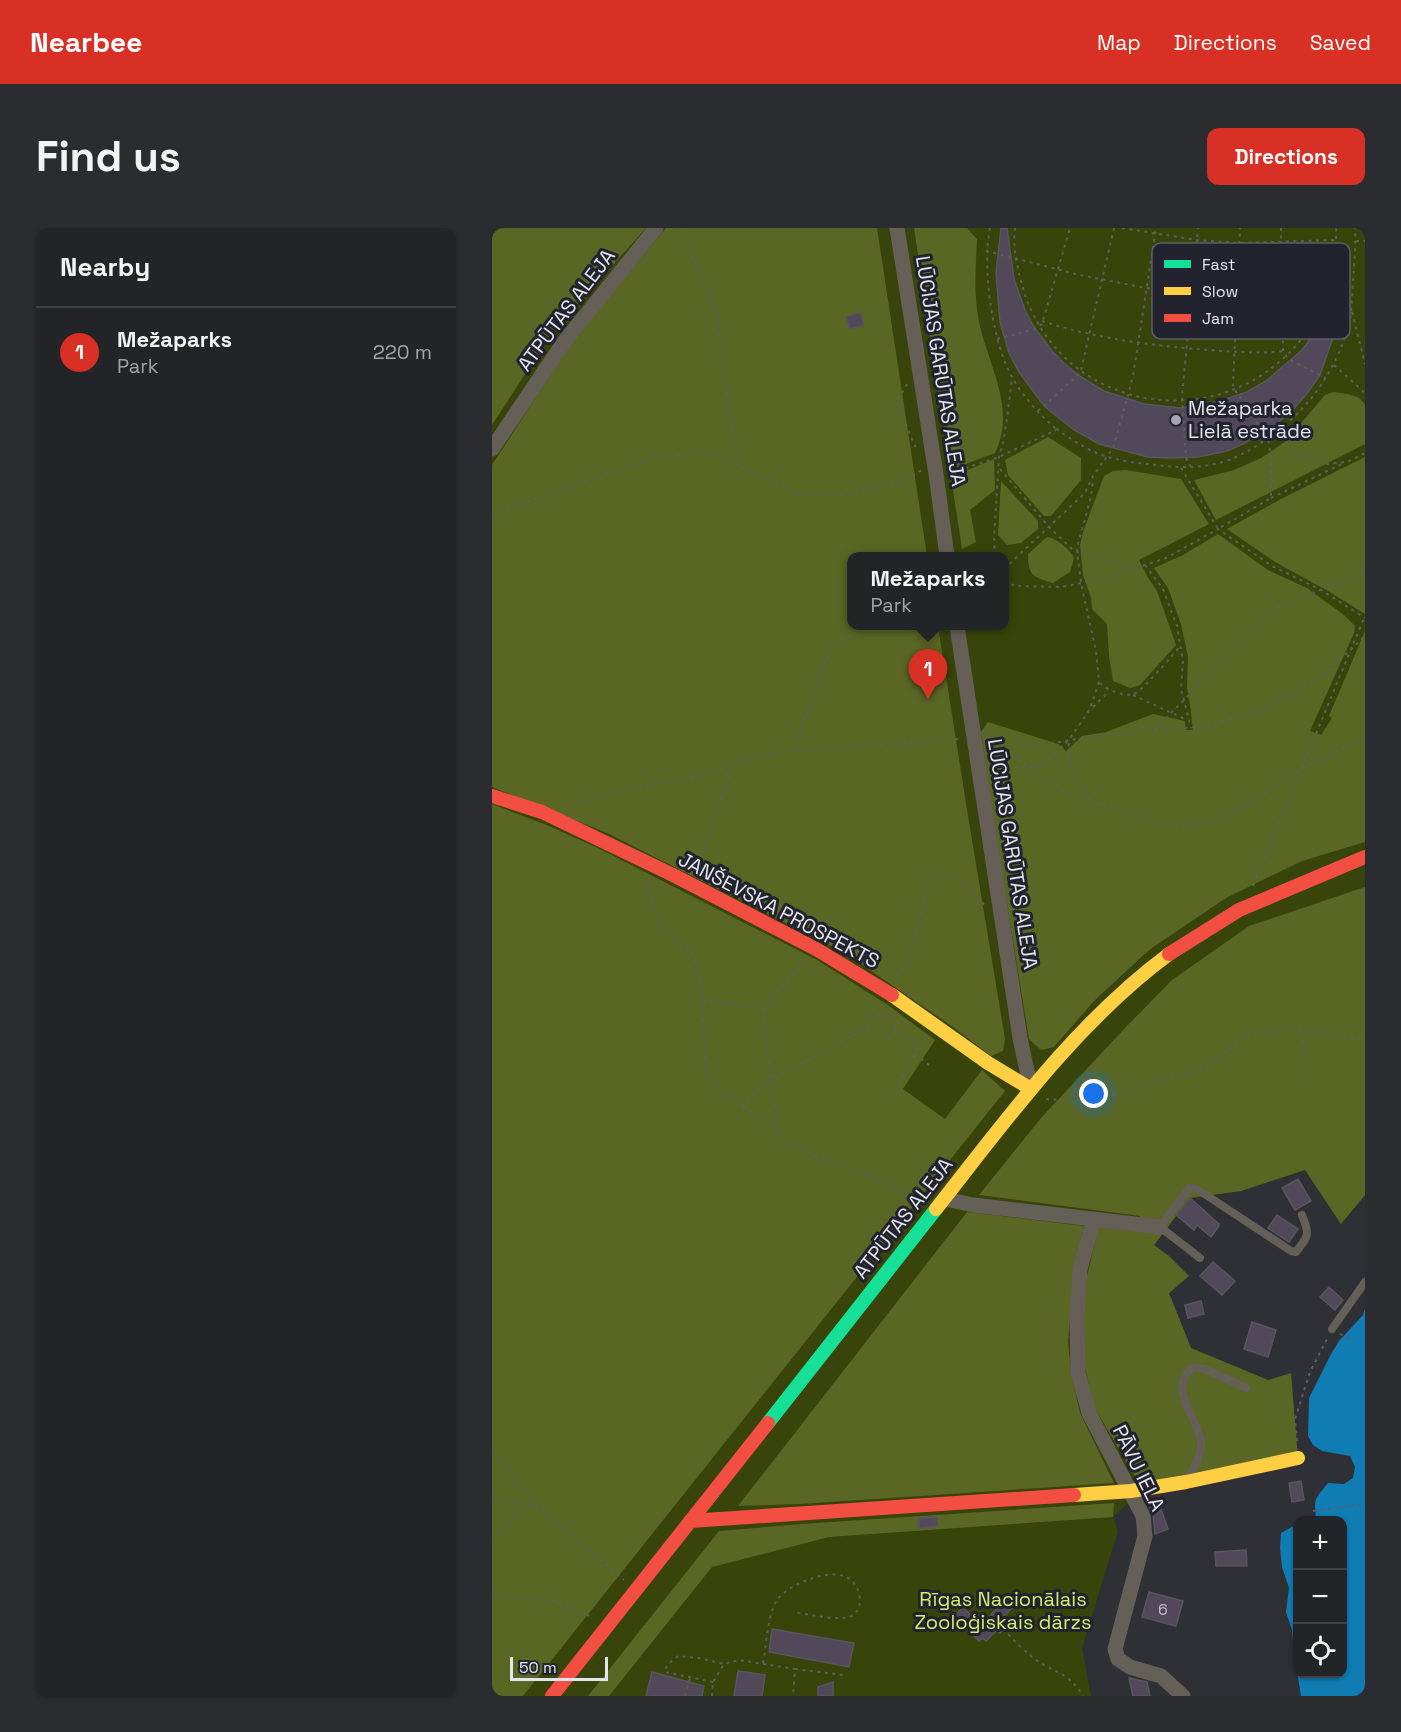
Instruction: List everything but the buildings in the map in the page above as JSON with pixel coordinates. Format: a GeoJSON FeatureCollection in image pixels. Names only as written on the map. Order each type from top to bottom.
{"type":"FeatureCollection","features":[{"type":"Feature","properties":{"kind":"street","name":"ATPŪTAS ALEJA"},"geometry":{"type":"LineString","coordinates":[[492,449],[564,342],[656,228]]}},
{"type":"Feature","properties":{"kind":"street","name":"LŪCIJAS GARŪTAS ALEJA"},"geometry":{"type":"LineString","coordinates":[[897,228],[931,471],[946,552]]}},
{"type":"Feature","properties":{"kind":"street","name":"LŪCIJAS GARŪTAS ALEJA"},"geometry":{"type":"LineString","coordinates":[[958,630],[1020,1038],[1031,1089]]}},
{"type":"Feature","properties":{"kind":"street","name":"JANŠEVSKA PROSPEKTS"},"geometry":{"type":"LineString","coordinates":[[492,796],[542,812],[638,857],[816,949],[887,992],[988,1064],[1031,1089]]}},
{"type":"Feature","properties":{"kind":"street","name":"ATPŪTAS ALEJA"},"geometry":{"type":"LineString","coordinates":[[552,1696],[1031,1089],[1084,1029],[1124,990],[1168,955],[1239,910],[1365,857]]}},
{"type":"Feature","properties":{"kind":"street"},"geometry":{"type":"LineString","coordinates":[[943,1202],[1160,1227]]}},
{"type":"Feature","properties":{"kind":"street","name":"PĀVU IELA"},"geometry":{"type":"LineString","coordinates":[[1094,1219],[1080,1269],[1077,1373],[1089,1413],[1143,1516],[1145,1536],[1115,1649],[1118,1659],[1130,1667],[1161,1676],[1183,1696]]}},
{"type":"Feature","properties":{"kind":"street"},"geometry":{"type":"LineString","coordinates":[[690,1521],[1131,1491],[1186,1482],[1298,1458]]}},
{"type":"Feature","properties":{"kind":"lane"},"geometry":{"type":"LineString","coordinates":[[1200,1258],[1160,1227],[1189,1188],[1197,1189],[1291,1251],[1296,1251],[1308,1236],[1309,1231],[1302,1215]]}},
{"type":"Feature","properties":{"kind":"lane"},"geometry":{"type":"LineString","coordinates":[[1332,1329],[1365,1282]]}},
{"type":"Feature","properties":{"kind":"lane"},"geometry":{"type":"LineString","coordinates":[[1186,1482],[1196,1462],[1201,1441],[1184,1401],[1183,1385],[1187,1372],[1194,1367],[1205,1369],[1246,1388]]}},
{"type":"Feature","properties":{"kind":"path"},"geometry":{"type":"LineString","coordinates":[[680,228],[716,311],[737,465]]}},
{"type":"Feature","properties":{"kind":"path"},"geometry":{"type":"LineString","coordinates":[[985,228],[990,230],[986,251],[993,315],[1000,349],[1012,378],[1038,411],[1057,430]]}},
{"type":"Feature","properties":{"kind":"path"},"geometry":{"type":"LineString","coordinates":[[1015,228],[1016,258],[1021,282],[1040,327],[1066,358],[1111,388],[1157,400],[1182,402],[1213,397],[1235,390],[1267,373],[1287,357],[1301,339]]}},
{"type":"Feature","properties":{"kind":"path"},"geometry":{"type":"LineString","coordinates":[[1040,327],[1070,228]]}},
{"type":"Feature","properties":{"kind":"path"},"geometry":{"type":"LineString","coordinates":[[1038,411],[1081,370],[1114,228]]}},
{"type":"Feature","properties":{"kind":"path"},"geometry":{"type":"LineString","coordinates":[[1122,228],[1197,240],[1239,243],[1335,240]]}},
{"type":"Feature","properties":{"kind":"path"},"geometry":{"type":"LineString","coordinates":[[1153,243],[1156,228]]}},
{"type":"Feature","properties":{"kind":"path"},"geometry":{"type":"LineString","coordinates":[[1197,243],[1198,228]]}},
{"type":"Feature","properties":{"kind":"path"},"geometry":{"type":"LineString","coordinates":[[1239,243],[1240,228]]}},
{"type":"Feature","properties":{"kind":"path"},"geometry":{"type":"LineString","coordinates":[[1281,228],[1281,242]]}},
{"type":"Feature","properties":{"kind":"path"},"geometry":{"type":"LineString","coordinates":[[1335,243],[1336,228]]}},
{"type":"Feature","properties":{"kind":"path"},"geometry":{"type":"LineString","coordinates":[[1350,312],[1355,228]]}},
{"type":"Feature","properties":{"kind":"path"},"geometry":{"type":"LineString","coordinates":[[1356,241],[1365,241]]}},
{"type":"Feature","properties":{"kind":"path"},"geometry":{"type":"LineString","coordinates":[[986,251],[1152,289]]}},
{"type":"Feature","properties":{"kind":"path"},"geometry":{"type":"LineString","coordinates":[[1009,565],[1085,493],[1093,476],[1113,448],[1129,393],[1152,251]]}},
{"type":"Feature","properties":{"kind":"path"},"geometry":{"type":"LineString","coordinates":[[1351,308],[1365,364]]}},
{"type":"Feature","properties":{"kind":"path"},"geometry":{"type":"LineString","coordinates":[[1042,321],[1089,334],[1186,348],[1283,351]]}},
{"type":"Feature","properties":{"kind":"path"},"geometry":{"type":"LineString","coordinates":[[998,339],[1040,327]]}},
{"type":"Feature","properties":{"kind":"path"},"geometry":{"type":"LineString","coordinates":[[1187,339],[1182,402],[1186,458],[1191,467]]}},
{"type":"Feature","properties":{"kind":"path"},"geometry":{"type":"LineString","coordinates":[[1234,339],[1233,385],[1268,439],[1271,456],[1271,498]]}},
{"type":"Feature","properties":{"kind":"path"},"geometry":{"type":"LineString","coordinates":[[1283,339],[1283,351],[1287,357],[1326,378]]}},
{"type":"Feature","properties":{"kind":"path"},"geometry":{"type":"LineString","coordinates":[[1057,430],[1053,426],[1070,439],[1107,457],[1156,466],[1181,468],[1209,465],[1238,456],[1268,439],[1302,410],[1334,365],[1344,339]]}},
{"type":"Feature","properties":{"kind":"path"},"geometry":{"type":"LineString","coordinates":[[1334,365],[1365,393]]}},
{"type":"Feature","properties":{"kind":"path"},"geometry":{"type":"LineString","coordinates":[[908,376],[907,384],[896,403],[921,457]]}},
{"type":"Feature","properties":{"kind":"path"},"geometry":{"type":"LineString","coordinates":[[995,552],[999,457],[1005,435],[1012,378]]}},
{"type":"Feature","properties":{"kind":"path"},"geometry":{"type":"LineString","coordinates":[[492,515],[656,457],[706,452],[799,494],[846,495],[931,471],[950,473],[999,457],[1057,430]]}},
{"type":"Feature","properties":{"kind":"path"},"geometry":{"type":"LineString","coordinates":[[1280,430],[1285,442],[1301,454],[1326,464],[1347,462]]}},
{"type":"Feature","properties":{"kind":"path"},"geometry":{"type":"LineString","coordinates":[[1009,583],[1016,586],[1062,587],[1109,577],[1166,558],[1271,498],[1365,453]]}},
{"type":"Feature","properties":{"kind":"path"},"geometry":{"type":"LineString","coordinates":[[999,468],[1072,549],[1125,566],[1139,567]]}},
{"type":"Feature","properties":{"kind":"path"},"geometry":{"type":"LineString","coordinates":[[1181,468],[1218,529],[1272,566],[1321,590],[1365,618],[1253,886]]}},
{"type":"Feature","properties":{"kind":"path"},"geometry":{"type":"LineString","coordinates":[[1090,709],[1099,682],[1096,651],[1081,583],[1077,544],[1091,497],[1093,476]]}},
{"type":"Feature","properties":{"kind":"path"},"geometry":{"type":"LineString","coordinates":[[1144,565],[1163,589],[1177,626],[1183,661],[1181,689],[1191,728]]}},
{"type":"Feature","properties":{"kind":"path"},"geometry":{"type":"LineString","coordinates":[[1155,729],[1276,608],[1365,572]]}},
{"type":"Feature","properties":{"kind":"path"},"geometry":{"type":"LineString","coordinates":[[794,751],[829,652],[858,630]]}},
{"type":"Feature","properties":{"kind":"path"},"geometry":{"type":"LineString","coordinates":[[542,812],[659,782],[704,776],[733,764],[776,752],[975,743],[1043,746],[1069,740],[1155,729],[1205,728],[1239,717],[1294,693],[1328,671],[1365,636]]}},
{"type":"Feature","properties":{"kind":"path"},"geometry":{"type":"LineString","coordinates":[[1133,695],[1142,689],[1180,646]]}},
{"type":"Feature","properties":{"kind":"path"},"geometry":{"type":"LineString","coordinates":[[1099,682],[1109,691],[1133,695],[1189,720]]}},
{"type":"Feature","properties":{"kind":"path"},"geometry":{"type":"LineString","coordinates":[[979,771],[1001,767],[1030,768],[1045,763],[1069,740],[1090,709],[1109,691]]}},
{"type":"Feature","properties":{"kind":"path"},"geometry":{"type":"LineString","coordinates":[[975,743],[1016,756],[1048,782],[1076,798],[1125,809],[1152,820],[1181,827],[1210,823],[1244,807],[1302,769],[1365,737]]}},
{"type":"Feature","properties":{"kind":"path"},"geometry":{"type":"LineString","coordinates":[[1069,740],[1066,752],[1072,772],[1092,803]]}},
{"type":"Feature","properties":{"kind":"path"},"geometry":{"type":"LineString","coordinates":[[673,875],[703,853],[733,764]]}},
{"type":"Feature","properties":{"kind":"path"},"geometry":{"type":"LineString","coordinates":[[638,857],[654,908],[665,933],[694,955],[702,1002],[706,1071],[712,1084],[720,1092],[776,1128]]}},
{"type":"Feature","properties":{"kind":"path"},"geometry":{"type":"LineString","coordinates":[[887,992],[912,953],[929,874],[953,876],[993,912],[1001,914]]}},
{"type":"Feature","properties":{"kind":"path"},"geometry":{"type":"LineString","coordinates":[[742,1106],[770,1076],[763,1009],[816,949]]}},
{"type":"Feature","properties":{"kind":"path"},"geometry":{"type":"LineString","coordinates":[[702,1002],[731,1003],[763,1009]]}},
{"type":"Feature","properties":{"kind":"path"},"geometry":{"type":"LineString","coordinates":[[774,1078],[868,1027],[873,1017],[883,1014],[891,1017],[895,1030],[891,1037],[883,1041],[874,1039],[868,1027]]}},
{"type":"Feature","properties":{"kind":"path"},"geometry":{"type":"LineString","coordinates":[[895,1090],[919,1047],[936,1025]]}},
{"type":"Feature","properties":{"kind":"path"},"geometry":{"type":"LineString","coordinates":[[1031,1089],[1053,1100],[1087,1102],[1199,1070],[1246,1035],[1293,1028],[1365,1040]]}},
{"type":"Feature","properties":{"kind":"path"},"geometry":{"type":"LineString","coordinates":[[895,1030],[919,1047]]}},
{"type":"Feature","properties":{"kind":"path"},"geometry":{"type":"LineString","coordinates":[[1301,1073],[1303,1030]]}},
{"type":"Feature","properties":{"kind":"path"},"geometry":{"type":"LineString","coordinates":[[915,1054],[929,1065]]}},
{"type":"Feature","properties":{"kind":"path"},"geometry":{"type":"LineString","coordinates":[[770,1076],[774,1078]]}},
{"type":"Feature","properties":{"kind":"path"},"geometry":{"type":"LineString","coordinates":[[774,1078],[776,1128],[782,1142],[943,1202]]}},
{"type":"Feature","properties":{"kind":"path"},"geometry":{"type":"LineString","coordinates":[[1298,1458],[1295,1419],[1310,1372],[1332,1329]]}},
{"type":"Feature","properties":{"kind":"path"},"geometry":{"type":"LineString","coordinates":[[1340,1334],[1354,1342]]}},
{"type":"Feature","properties":{"kind":"path"},"geometry":{"type":"LineString","coordinates":[[492,1452],[537,1506],[636,1589]]}},
{"type":"Feature","properties":{"kind":"path"},"geometry":{"type":"LineString","coordinates":[[492,1499],[537,1506]]}},
{"type":"Feature","properties":{"kind":"path"},"geometry":{"type":"LineString","coordinates":[[492,1537],[505,1532],[521,1503]]}},
{"type":"Feature","properties":{"kind":"path"},"geometry":{"type":"LineString","coordinates":[[1313,1511],[1365,1504]]}},
{"type":"Feature","properties":{"kind":"path"},"geometry":{"type":"LineString","coordinates":[[763,1663],[772,1608],[778,1598],[807,1579],[824,1576],[841,1575],[850,1579],[857,1587],[860,1607],[855,1615],[844,1618],[793,1612]]}},
{"type":"Feature","properties":{"kind":"path"},"geometry":{"type":"LineString","coordinates":[[618,1587],[624,1579]]}},
{"type":"Feature","properties":{"kind":"path"},"geometry":{"type":"LineString","coordinates":[[492,1596],[555,1601],[608,1625]]}},
{"type":"Feature","properties":{"kind":"path"},"geometry":{"type":"LineString","coordinates":[[1003,1629],[1032,1657],[1073,1681],[1083,1696]]}},
{"type":"Feature","properties":{"kind":"path"},"geometry":{"type":"LineString","coordinates":[[713,1682],[665,1672],[667,1665],[678,1656],[724,1664],[739,1660],[844,1675]]}},
{"type":"Feature","properties":{"kind":"path"},"geometry":{"type":"LineString","coordinates":[[712,1696],[713,1682],[724,1664]]}},
{"type":"Feature","properties":{"kind":"path"},"geometry":{"type":"LineString","coordinates":[[793,1696],[795,1669]]}},
{"type":"Feature","properties":{"kind":"path"},"geometry":{"type":"LineString","coordinates":[[685,1696],[690,1677]]}},
{"type":"Feature","properties":{"kind":"green space","name":"Rīgas Nacionālais Zooloģiskais dārzs"},"geometry":{"type":"Polygon","coordinates":[[[492,228],[1365,228],[1365,1195],[1341,1224],[1305,1170],[1241,1191],[1190,1198],[1154,1245],[1189,1276],[1169,1293],[1191,1348],[1268,1380],[1291,1373],[1147,1485],[1113,1517],[1118,1531],[1082,1648],[1091,1696],[492,1696],[492,228]]]}},
{"type":"Feature","properties":{"kind":"green space"},"geometry":{"type":"Polygon","coordinates":[[[492,228],[646,228],[551,334],[492,425],[492,228]]]}},
{"type":"Feature","properties":{"kind":"green space"},"geometry":{"type":"Polygon","coordinates":[[[666,228],[877,228],[926,552],[847,552],[847,630],[939,630],[1005,1039],[1003,1051],[991,1056],[845,953],[607,833],[492,787],[492,465],[571,343],[666,228]]]}},
{"type":"Feature","properties":{"kind":"green space"},"geometry":{"type":"Polygon","coordinates":[[[914,228],[967,228],[977,239],[975,283],[977,309],[1001,399],[1003,417],[1001,435],[995,453],[950,470],[914,228]]]}},
{"type":"Feature","properties":{"kind":"green space"},"geometry":{"type":"Polygon","coordinates":[[[1334,392],[1347,394],[1363,401],[1365,405],[1365,444],[1216,520],[1194,480],[1234,470],[1261,458],[1285,442],[1325,395],[1334,392]]]}},
{"type":"Feature","properties":{"kind":"green space"},"geometry":{"type":"Polygon","coordinates":[[[1048,437],[1081,458],[1081,480],[1051,516],[1044,516],[1008,475],[1005,460],[1048,437]]]}},
{"type":"Feature","properties":{"kind":"green space"},"geometry":{"type":"Polygon","coordinates":[[[1365,457],[1365,614],[1275,562],[1227,529],[1365,457]]]}},
{"type":"Feature","properties":{"kind":"green space"},"geometry":{"type":"Polygon","coordinates":[[[994,459],[995,490],[970,510],[976,542],[962,549],[951,477],[994,459]]]}},
{"type":"Feature","properties":{"kind":"green space"},"geometry":{"type":"Polygon","coordinates":[[[1126,470],[1181,479],[1209,524],[1139,560],[1157,591],[1176,645],[1140,685],[1130,688],[1113,681],[1107,624],[1092,609],[1091,598],[1083,575],[1080,545],[1104,476],[1113,471],[1126,470]]]}},
{"type":"Feature","properties":{"kind":"green space"},"geometry":{"type":"Polygon","coordinates":[[[1001,481],[1038,521],[1038,529],[1021,543],[1007,545],[998,535],[1001,481]]]}},
{"type":"Feature","properties":{"kind":"green space"},"geometry":{"type":"Polygon","coordinates":[[[1218,534],[1268,570],[1307,588],[1355,626],[1354,633],[1310,731],[1321,735],[1332,718],[1329,716],[1365,631],[1365,842],[1302,861],[1226,898],[1149,950],[1094,1001],[1054,1047],[1041,1050],[1029,1039],[981,732],[988,722],[1058,744],[1066,751],[1082,736],[1106,732],[1153,714],[1185,721],[1186,730],[1193,730],[1187,687],[1188,657],[1181,624],[1168,588],[1154,568],[1183,555],[1218,534]]]}},
{"type":"Feature","properties":{"kind":"green space"},"geometry":{"type":"Polygon","coordinates":[[[1047,537],[1062,544],[1074,558],[1070,572],[1053,583],[1036,577],[1028,561],[1028,554],[1047,537]]]}},
{"type":"Feature","properties":{"kind":"green space"},"geometry":{"type":"Polygon","coordinates":[[[492,804],[598,848],[817,960],[888,1005],[935,1040],[903,1089],[945,1119],[982,1070],[1005,1091],[523,1696],[492,1696],[492,804]]]}},
{"type":"Feature","properties":{"kind":"green space"},"geometry":{"type":"Polygon","coordinates":[[[1365,887],[1365,1195],[1341,1224],[1305,1170],[1241,1191],[1190,1198],[1154,1245],[1189,1276],[1169,1293],[1191,1348],[1268,1380],[1291,1373],[1298,1458],[1147,1485],[1136,1478],[1094,1407],[1085,1368],[1082,1328],[1084,1289],[1099,1226],[1137,1230],[1140,1216],[979,1195],[1041,1118],[1172,980],[1249,926],[1365,887]]]}},
{"type":"Feature","properties":{"kind":"green space"},"geometry":{"type":"Polygon","coordinates":[[[967,1212],[1084,1226],[1075,1265],[1068,1341],[1071,1373],[1080,1413],[1114,1483],[738,1506],[967,1212]]]}},
{"type":"Feature","properties":{"kind":"green space"},"geometry":{"type":"Polygon","coordinates":[[[1114,1503],[1113,1517],[829,1537],[712,1567],[609,1696],[588,1696],[719,1531],[1114,1503]]]}},
{"type":"Feature","properties":{"kind":"water"},"geometry":{"type":"Polygon","coordinates":[[[1365,1309],[1365,1696],[1301,1696],[1298,1678],[1347,1678],[1347,1516],[1315,1516],[1315,1502],[1328,1483],[1344,1484],[1353,1478],[1355,1467],[1350,1456],[1322,1451],[1313,1445],[1308,1436],[1309,1398],[1339,1341],[1363,1315],[1365,1309]]]}},
{"type":"Feature","properties":{"kind":"water"},"geometry":{"type":"Polygon","coordinates":[[[1293,1526],[1293,1642],[1286,1612],[1289,1588],[1282,1567],[1281,1533],[1293,1526]]]}},
{"type":"Feature","properties":{"kind":"traffic: fast"},"geometry":{"type":"LineString","coordinates":[[768,1423],[936,1209]]}},
{"type":"Feature","properties":{"kind":"traffic: slow"},"geometry":{"type":"LineString","coordinates":[[936,1209],[1016,1107],[1073,1041],[1103,1010],[1169,954]]}},
{"type":"Feature","properties":{"kind":"traffic: slow"},"geometry":{"type":"LineString","coordinates":[[892,995],[988,1063],[1031,1089]]}},
{"type":"Feature","properties":{"kind":"traffic: slow"},"geometry":{"type":"LineString","coordinates":[[1074,1495],[1131,1491],[1186,1482],[1298,1458]]}},
{"type":"Feature","properties":{"kind":"traffic: jam"},"geometry":{"type":"LineString","coordinates":[[492,796],[542,812],[673,875],[816,949],[892,995]]}},
{"type":"Feature","properties":{"kind":"traffic: jam"},"geometry":{"type":"LineString","coordinates":[[1169,954],[1239,910],[1365,857]]}},
{"type":"Feature","properties":{"kind":"traffic: jam"},"geometry":{"type":"LineString","coordinates":[[552,1696],[768,1423]]}},
{"type":"Feature","properties":{"kind":"traffic: jam"},"geometry":{"type":"LineString","coordinates":[[690,1521],[1074,1495]]}},
{"type":"Feature","properties":{"kind":"place","name":"Mežaparka Lielā estrāde"},"geometry":{"type":"Point","coordinates":[1176,420]}},
{"type":"Feature","properties":{"kind":"place","name":"Mežaparks"},"geometry":{"type":"Point","coordinates":[928,699]}}]}
